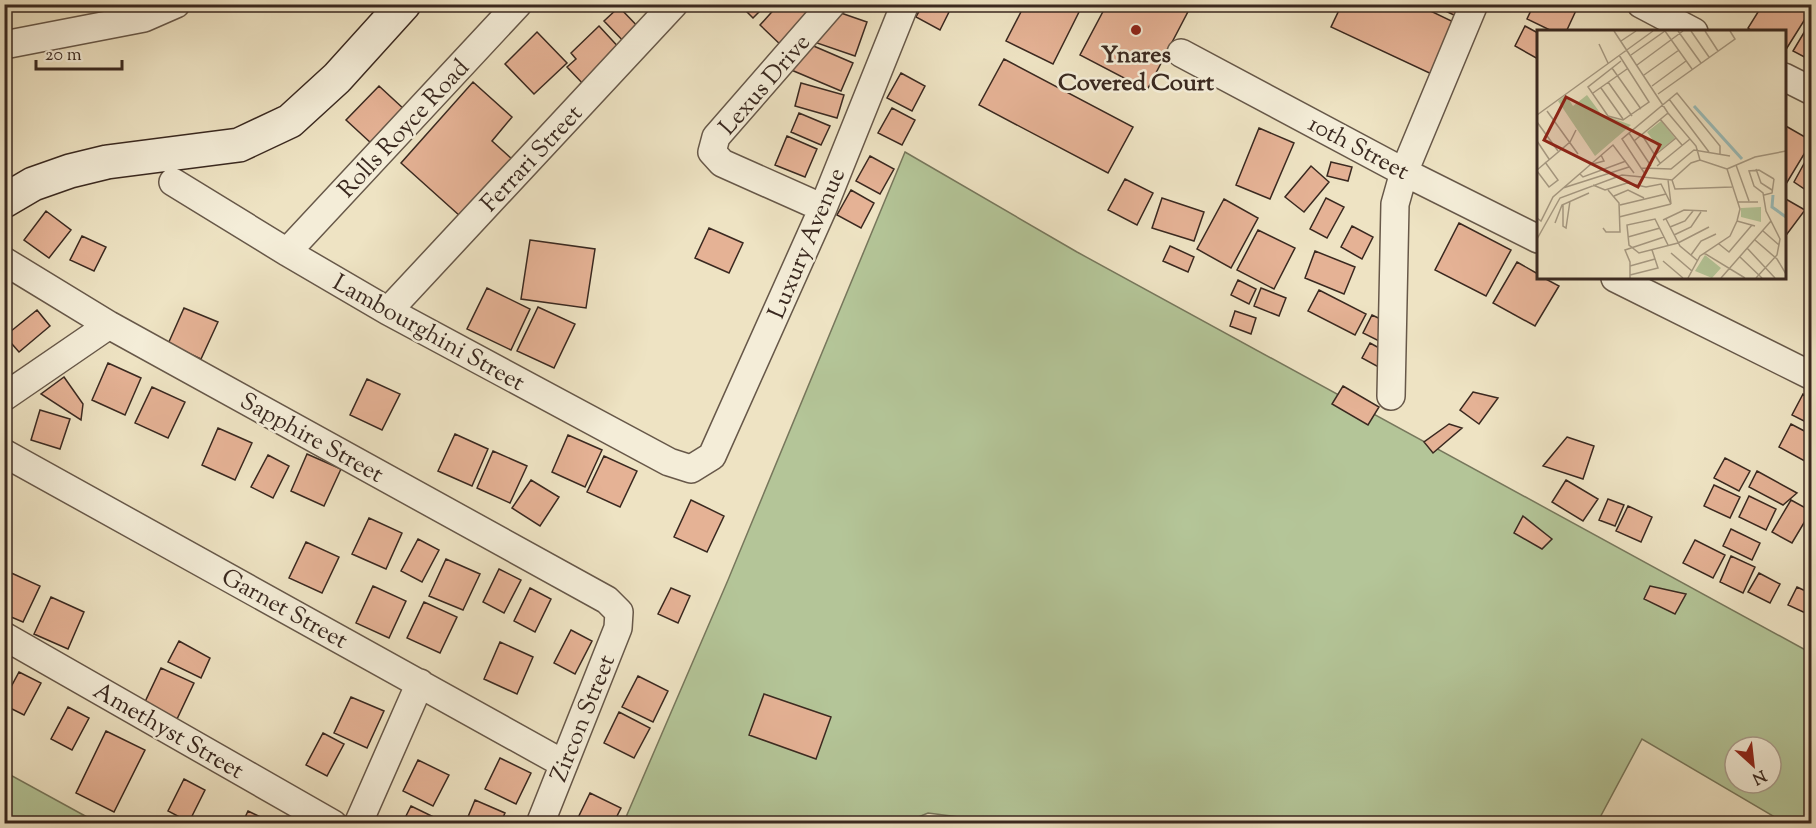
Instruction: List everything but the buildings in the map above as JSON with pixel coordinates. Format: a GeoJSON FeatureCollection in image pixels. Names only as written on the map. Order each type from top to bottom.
{"type":"FeatureCollection","features":[{"type":"Feature","properties":{"kind":"street"},"geometry":{"type":"LineString","coordinates":[[4,45],[144,18],[176,4]]}},
{"type":"Feature","properties":{"kind":"street"},"geometry":{"type":"LineString","coordinates":[[4,201],[33,184],[70,171],[108,162],[240,145],[290,121],[337,78],[404,4]]}},
{"type":"Feature","properties":{"kind":"street","name":"Rolls Royce Road"},"geometry":{"type":"LineString","coordinates":[[287,252],[518,4]]}},
{"type":"Feature","properties":{"kind":"street","name":"Ferrari Street"},"geometry":{"type":"LineString","coordinates":[[388,311],[674,4]]}},
{"type":"Feature","properties":{"kind":"street","name":"Lexus Drive"},"geometry":{"type":"LineString","coordinates":[[823,208],[722,163],[712,152],[716,137],[832,4]]}},
{"type":"Feature","properties":{"kind":"street","name":"Luxury Avenue"},"geometry":{"type":"LineString","coordinates":[[691,469],[712,456],[823,208],[905,4]]}},
{"type":"Feature","properties":{"kind":"street"},"geometry":{"type":"LineString","coordinates":[[1391,396],[1395,204],[1404,172],[1474,4]]}},
{"type":"Feature","properties":{"kind":"street"},"geometry":{"type":"LineString","coordinates":[[1641,4],[1690,30]]}},
{"type":"Feature","properties":{"kind":"street","name":"10th Street"},"geometry":{"type":"LineString","coordinates":[[1181,53],[1404,172],[1537,238]]}},
{"type":"Feature","properties":{"kind":"street"},"geometry":{"type":"LineString","coordinates":[[1786,78],[1812,91]]}},
{"type":"Feature","properties":{"kind":"street","name":"Lambourghini Street"},"geometry":{"type":"LineString","coordinates":[[173,182],[388,311],[669,462],[691,469]]}},
{"type":"Feature","properties":{"kind":"street","name":"Sapphire Street"},"geometry":{"type":"LineString","coordinates":[[4,261],[109,325],[606,600],[619,612]]}},
{"type":"Feature","properties":{"kind":"street"},"geometry":{"type":"LineString","coordinates":[[1617,279],[1812,376]]}},
{"type":"Feature","properties":{"kind":"street"},"geometry":{"type":"LineString","coordinates":[[4,398],[109,325]]}},
{"type":"Feature","properties":{"kind":"street","name":"Garnet Street"},"geometry":{"type":"LineString","coordinates":[[4,453],[564,764]]}},
{"type":"Feature","properties":{"kind":"street","name":"Zircon Street"},"geometry":{"type":"LineString","coordinates":[[540,824],[618,628],[619,612]]}},
{"type":"Feature","properties":{"kind":"street","name":"Amethyst Street"},"geometry":{"type":"LineString","coordinates":[[4,636],[333,824]]}},
{"type":"Feature","properties":{"kind":"street"},"geometry":{"type":"LineString","coordinates":[[358,824],[420,683]]}},
{"type":"Feature","properties":{"kind":"green space"},"geometry":{"type":"Polygon","coordinates":[[[905,152],[1077,252],[1811,653],[1811,823],[1785,823],[1737,795],[1783,795],[1783,735],[1723,735],[1723,787],[1642,739],[1597,823],[1014,824],[928,813],[901,824],[623,824],[728,580],[905,152]]]}},
{"type":"Feature","properties":{"kind":"green space"},"geometry":{"type":"Polygon","coordinates":[[[5,772],[98,823],[5,823],[5,772]]]}},
{"type":"Feature","properties":{"kind":"place","name":"Ynares Covered Court"},"geometry":{"type":"Point","coordinates":[1136,30]}}]}
